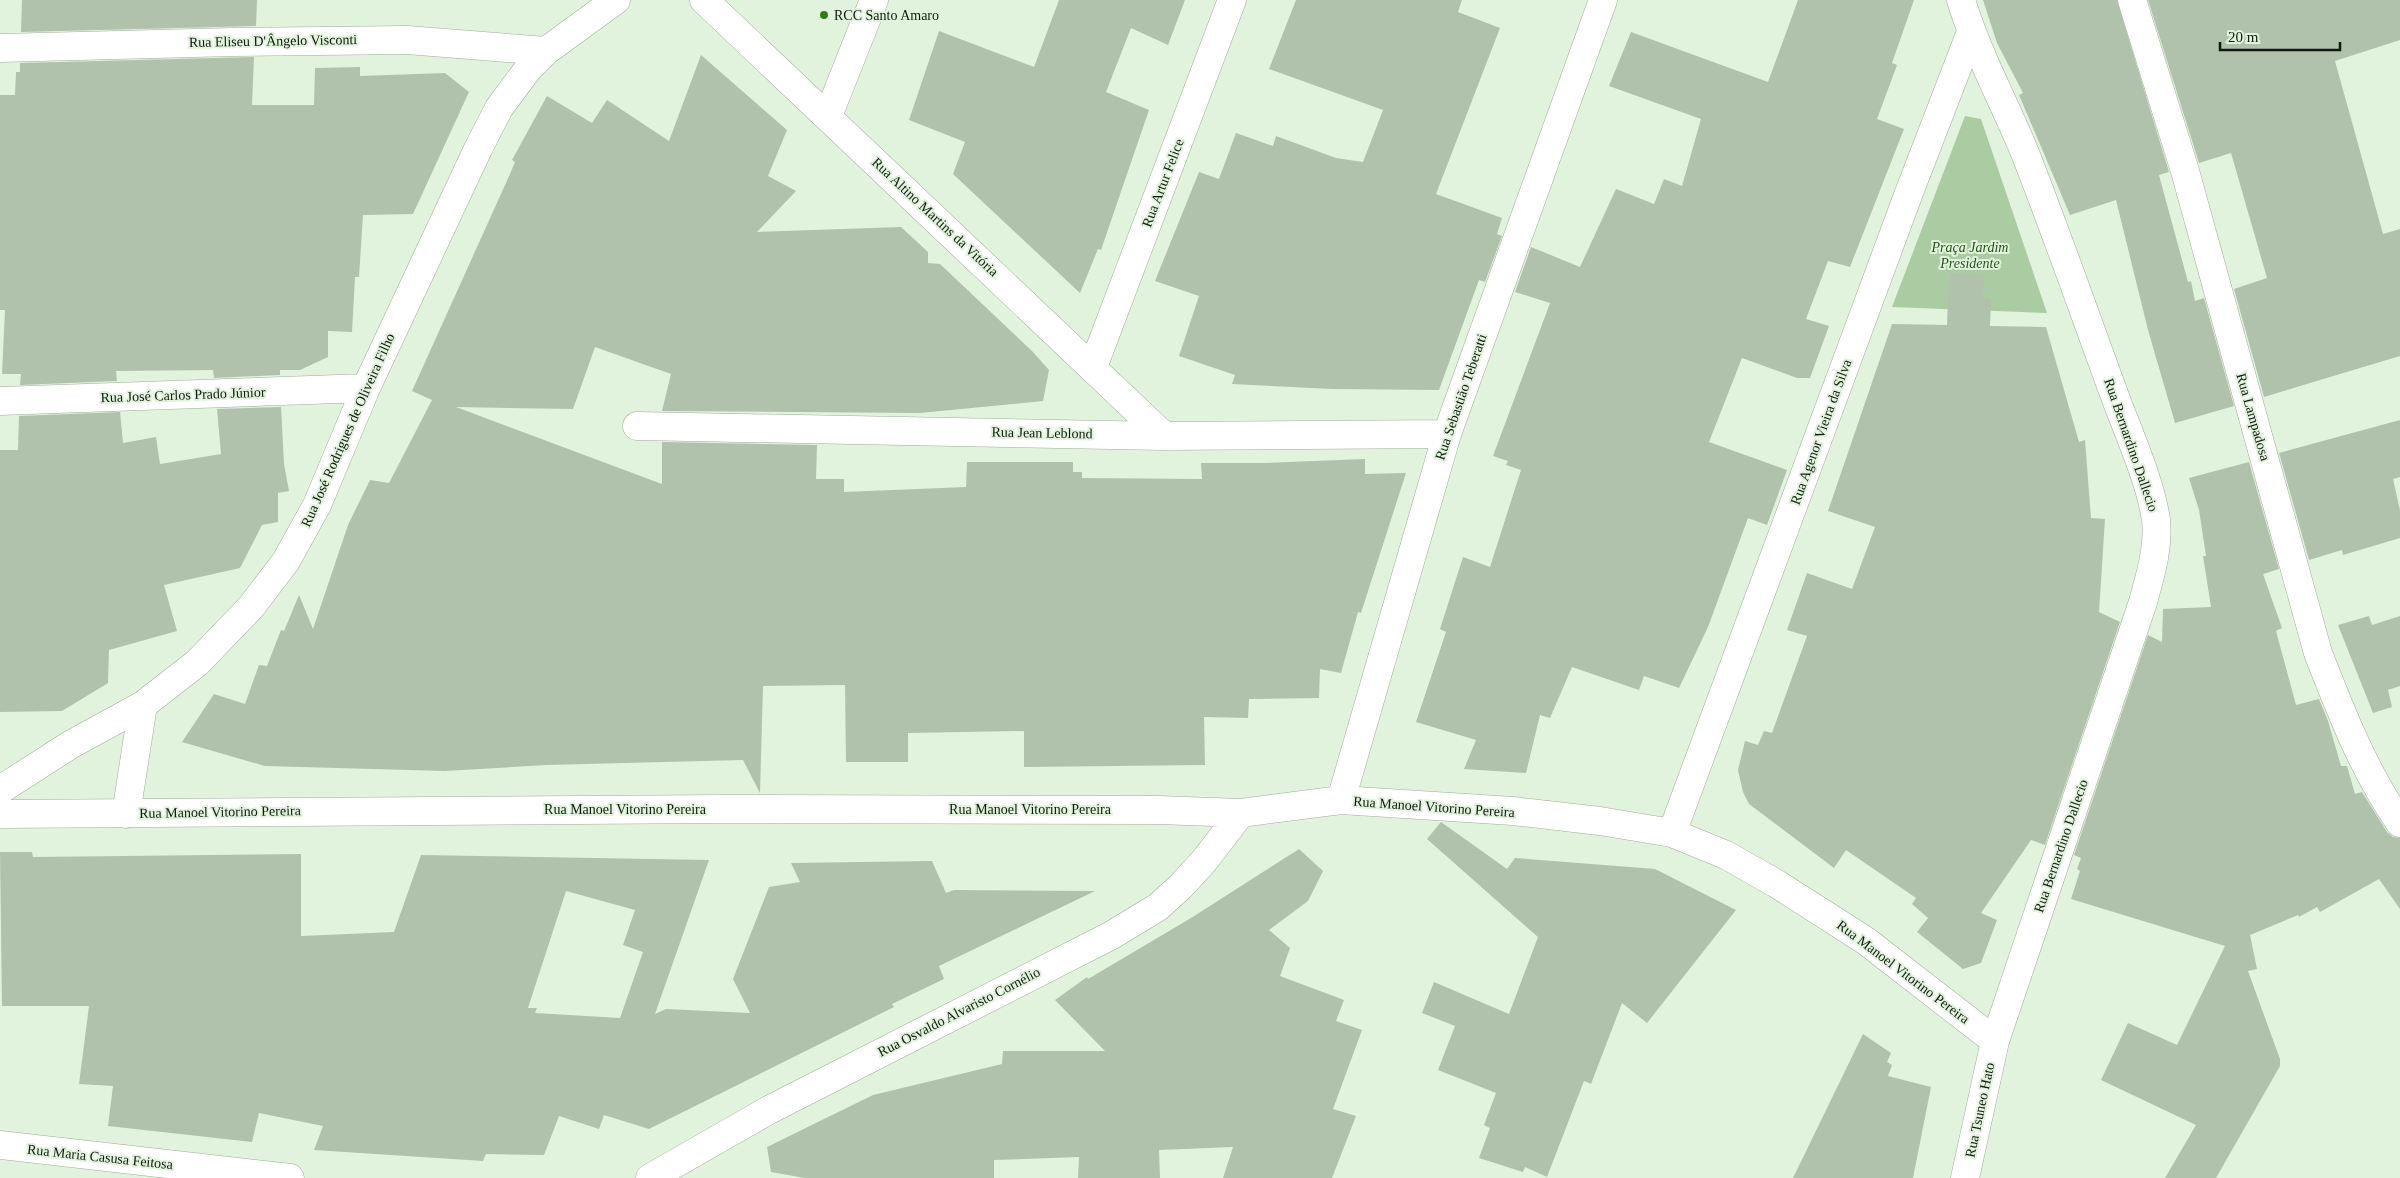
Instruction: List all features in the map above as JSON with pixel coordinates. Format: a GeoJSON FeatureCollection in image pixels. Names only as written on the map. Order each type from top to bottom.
{"type":"FeatureCollection","features":[{"type":"Feature","properties":{"kind":"street","name":"Rua José Rodrigues de Oliveira Filho"},"geometry":{"type":"LineString","coordinates":[[0,790],[70,745],[143,705],[197,663],[250,607],[286,561],[317,505],[366,388],[478,148],[499,108],[528,69],[546,51],[616,0]]}},
{"type":"Feature","properties":{"kind":"street","name":"Rua Altino Martins da Vitória"},"geometry":{"type":"LineString","coordinates":[[704,0],[1164,436]]}},
{"type":"Feature","properties":{"kind":"street"},"geometry":{"type":"LineString","coordinates":[[828,116],[874,0]]}},
{"type":"Feature","properties":{"kind":"street","name":"Rua Artur Felice"},"geometry":{"type":"LineString","coordinates":[[1093,367],[1232,0]]}},
{"type":"Feature","properties":{"kind":"street","name":"Rua Sebastião Teberatti"},"geometry":{"type":"LineString","coordinates":[[1340,800],[1447,434],[1603,0]]}},
{"type":"Feature","properties":{"kind":"street","name":"Rua Bernardino Dallecio"},"geometry":{"type":"LineString","coordinates":[[1961,0],[1971,32],[2025,152],[2148,488],[2156,520],[2154,561],[2143,602],[1995,1041]]}},
{"type":"Feature","properties":{"kind":"street","name":"Rua Lampadosa"},"geometry":{"type":"LineString","coordinates":[[2132,0],[2185,171],[2318,653],[2346,725],[2381,796],[2400,823]]}},
{"type":"Feature","properties":{"kind":"street","name":"Rua Agenor Vieira da Silva"},"geometry":{"type":"LineString","coordinates":[[1672,833],[1910,190],[1971,32]]}},
{"type":"Feature","properties":{"kind":"street","name":"Rua Eliseu D'Ângelo Visconti"},"geometry":{"type":"LineString","coordinates":[[0,48],[407,40],[546,51]]}},
{"type":"Feature","properties":{"kind":"street","name":"Rua José Carlos Prado Júnior"},"geometry":{"type":"LineString","coordinates":[[0,401],[366,388]]}},
{"type":"Feature","properties":{"kind":"street","name":"Rua Jean Leblond"},"geometry":{"type":"LineString","coordinates":[[637,426],[1164,436],[1447,434]]}},
{"type":"Feature","properties":{"kind":"street"},"geometry":{"type":"LineString","coordinates":[[126,814],[143,705]]}},
{"type":"Feature","properties":{"kind":"street","name":"Rua Manoel Vitorino Pereira"},"geometry":{"type":"LineString","coordinates":[[0,814],[712,809],[1159,810],[1241,812],[1340,800],[1513,811],[1600,821],[1672,833],[1726,855],[1777,884],[1850,931],[1995,1041]]}},
{"type":"Feature","properties":{"kind":"street","name":"Rua Osvaldo Alvaristo Cornélio"},"geometry":{"type":"LineString","coordinates":[[650,1178],[768,1110],[1112,935],[1158,907],[1204,860],[1241,812]]}},
{"type":"Feature","properties":{"kind":"street","name":"Rua Tsuneo Hato"},"geometry":{"type":"LineString","coordinates":[[1965,1178],[1995,1041]]}},
{"type":"Feature","properties":{"kind":"street","name":"Rua Maria Casusa Feitosa"},"geometry":{"type":"LineString","coordinates":[[0,1145],[290,1178]]}},
{"type":"Feature","properties":{"kind":"green space","name":"Praça Jardim Presidente"},"geometry":{"type":"Polygon","coordinates":[[[1965,116],[1981,119],[2047,313],[1892,307],[1965,116]]]}},
{"type":"Feature","properties":{"kind":"building"},"geometry":{"type":"Polygon","coordinates":[[[22,0],[257,0],[256,26],[21,32],[22,0]]]}},
{"type":"Feature","properties":{"kind":"building"},"geometry":{"type":"Polygon","coordinates":[[[1059,0],[1185,0],[1168,45],[1131,28],[1106,92],[1149,110],[1101,250],[1098,249],[1080,293],[953,174],[965,142],[909,120],[939,31],[1034,67],[1059,0]]]}},
{"type":"Feature","properties":{"kind":"building"},"geometry":{"type":"Polygon","coordinates":[[[1296,0],[1462,0],[1458,12],[1500,28],[1436,194],[1502,218],[1497,234],[1502,236],[1485,282],[1479,280],[1439,390],[1332,389],[1232,384],[1235,375],[1179,356],[1199,296],[1155,281],[1199,172],[1219,179],[1236,133],[1273,146],[1276,136],[1336,158],[1363,162],[1383,110],[1269,69],[1296,0]]]}},
{"type":"Feature","properties":{"kind":"building"},"geometry":{"type":"Polygon","coordinates":[[[1798,0],[1914,0],[1892,63],[1897,65],[1877,119],[1904,129],[1850,267],[1828,261],[1806,319],[1829,326],[1810,378],[1797,378],[1742,358],[1709,442],[1787,470],[1767,525],[1748,518],[1708,627],[1679,688],[1644,676],[1639,690],[1572,667],[1550,718],[1540,715],[1526,773],[1464,769],[1476,740],[1416,722],[1446,632],[1440,629],[1463,557],[1490,567],[1521,470],[1506,465],[1508,461],[1493,456],[1550,303],[1515,292],[1531,247],[1580,267],[1616,189],[1654,204],[1664,179],[1682,186],[1701,119],[1609,86],[1631,32],[1768,82],[1798,0]]]}},
{"type":"Feature","properties":{"kind":"building"},"geometry":{"type":"Polygon","coordinates":[[[1983,0],[2117,0],[2169,172],[2159,175],[2188,282],[2191,281],[2195,301],[2204,298],[2234,406],[2175,423],[2148,330],[2116,200],[2070,215],[2019,95],[2023,93],[1997,43],[1983,0]]]}},
{"type":"Feature","properties":{"kind":"building"},"geometry":{"type":"Polygon","coordinates":[[[2148,0],[2400,0],[2400,40],[2335,61],[2383,234],[2400,229],[2400,356],[2264,397],[2234,289],[2267,278],[2231,153],[2199,163],[2148,0]]]}},
{"type":"Feature","properties":{"kind":"building"},"geometry":{"type":"Polygon","coordinates":[[[701,55],[787,130],[768,176],[796,191],[757,232],[901,227],[928,252],[928,263],[940,264],[1033,352],[1049,370],[1043,401],[920,413],[662,411],[671,374],[595,347],[573,409],[456,407],[662,484],[662,442],[817,445],[816,479],[844,479],[844,492],[966,487],[967,462],[1073,462],[1073,472],[1082,472],[1082,478],[1202,479],[1201,463],[1264,463],[1365,459],[1365,474],[1406,473],[1361,613],[1358,612],[1341,673],[1320,669],[1319,698],[1249,699],[1248,718],[1204,717],[1205,765],[1024,767],[1024,731],[908,733],[908,762],[846,762],[845,685],[763,686],[760,793],[743,760],[546,765],[445,771],[265,766],[182,742],[214,694],[245,704],[259,665],[267,666],[281,630],[284,631],[299,595],[313,629],[348,525],[370,480],[389,483],[432,400],[412,391],[510,174],[515,162],[512,160],[547,96],[592,123],[607,100],[669,141],[701,55]]]}},
{"type":"Feature","properties":{"kind":"building"},"geometry":{"type":"Polygon","coordinates":[[[254,57],[252,105],[314,105],[315,68],[360,67],[360,76],[445,73],[469,92],[413,214],[363,215],[359,277],[355,277],[352,332],[328,331],[328,357],[300,370],[280,370],[280,375],[214,378],[213,370],[116,371],[117,381],[20,385],[21,374],[2,374],[5,310],[0,310],[0,95],[15,95],[16,72],[20,72],[20,63],[254,57]]]}},
{"type":"Feature","properties":{"kind":"building"},"geometry":{"type":"Polygon","coordinates":[[[1949,273],[1984,275],[1983,299],[1991,299],[1990,326],[2046,327],[2079,442],[2085,440],[2091,518],[2105,519],[2099,612],[2120,622],[2045,845],[2031,840],[1981,913],[1997,920],[1981,963],[1963,969],[1917,932],[1928,918],[1912,904],[1916,898],[1846,850],[1834,868],[1749,804],[1743,792],[1738,770],[1745,741],[1758,745],[1764,731],[1772,733],[1807,636],[1787,630],[1807,573],[1852,589],[1875,527],[1828,511],[1892,324],[1947,325],[1949,273]]]}},
{"type":"Feature","properties":{"kind":"building"},"geometry":{"type":"Polygon","coordinates":[[[281,407],[284,464],[289,491],[278,493],[278,522],[262,525],[240,568],[164,585],[177,631],[109,650],[108,683],[62,711],[0,712],[0,450],[18,450],[19,416],[120,412],[123,443],[156,437],[160,464],[221,454],[217,409],[281,407]]]}},
{"type":"Feature","properties":{"kind":"building"},"geometry":{"type":"Polygon","coordinates":[[[2400,420],[2400,477],[2393,479],[2400,510],[2400,538],[2343,555],[2342,550],[2309,560],[2279,453],[2400,420]]]}},
{"type":"Feature","properties":{"kind":"building"},"geometry":{"type":"Polygon","coordinates":[[[2249,462],[2279,569],[2263,574],[2282,628],[2276,631],[2296,705],[2319,699],[2328,721],[2341,766],[2347,766],[2355,794],[2362,792],[2387,832],[2393,837],[2400,838],[2400,909],[2379,879],[2320,912],[2317,907],[2299,917],[2298,915],[2250,935],[2257,969],[2248,971],[2280,1059],[2280,1066],[2216,1178],[2165,1178],[2196,1125],[2101,1080],[2128,1023],[2177,1045],[2225,946],[2071,899],[2080,871],[2077,869],[2081,858],[2074,855],[2148,635],[2162,642],[2163,609],[2211,607],[2203,556],[2206,556],[2199,510],[2189,478],[2249,462]]]}},
{"type":"Feature","properties":{"kind":"building"},"geometry":{"type":"Polygon","coordinates":[[[2369,616],[2372,625],[2400,616],[2400,686],[2388,690],[2392,707],[2373,713],[2338,625],[2369,616]]]}},
{"type":"Feature","properties":{"kind":"building"},"geometry":{"type":"Polygon","coordinates":[[[1441,822],[1507,869],[1515,858],[1655,869],[1736,910],[1647,1023],[1622,1003],[1591,1084],[1584,1081],[1547,1177],[1525,1167],[1523,1172],[1479,1158],[1490,1128],[1484,1125],[1496,1093],[1438,1070],[1455,1026],[1422,1013],[1434,982],[1509,1014],[1538,937],[1427,839],[1441,822]]]}},
{"type":"Feature","properties":{"kind":"building"},"geometry":{"type":"Polygon","coordinates":[[[1299,849],[1323,871],[1308,901],[1269,930],[1290,948],[1280,976],[1344,1000],[1336,1021],[1362,1030],[1333,1109],[1356,1116],[1332,1178],[1223,1178],[1233,1147],[1159,1150],[1160,1178],[1078,1178],[1079,1157],[994,1160],[994,1178],[805,1178],[771,1172],[767,1147],[873,1095],[1002,1064],[1003,1051],[1105,1051],[1055,1000],[1087,977],[1088,979],[1191,918],[1299,849]]]}},
{"type":"Feature","properties":{"kind":"building"},"geometry":{"type":"Polygon","coordinates":[[[0,852],[32,852],[33,857],[301,854],[301,936],[394,932],[421,855],[709,860],[655,1014],[666,1009],[750,1013],[733,979],[769,887],[800,882],[791,863],[932,861],[946,893],[954,890],[1095,891],[939,966],[944,979],[892,1004],[894,1007],[649,1129],[604,1115],[599,1129],[559,1116],[544,1155],[486,1154],[483,1161],[314,1150],[323,1126],[259,1113],[252,1142],[108,1126],[113,1086],[79,1084],[89,1006],[2,1006],[0,852]],[[566,891],[528,1008],[537,1008],[535,1013],[620,1018],[643,952],[623,945],[635,910],[566,891]]]}},
{"type":"Feature","properties":{"kind":"building"},"geometry":{"type":"Polygon","coordinates":[[[1863,1034],[1891,1053],[1887,1062],[1892,1065],[1888,1076],[1931,1087],[1913,1178],[1793,1178],[1863,1034]]]}},
{"type":"Feature","properties":{"kind":"place","name":"RCC Santo Amaro"},"geometry":{"type":"Point","coordinates":[824,15]}}]}
